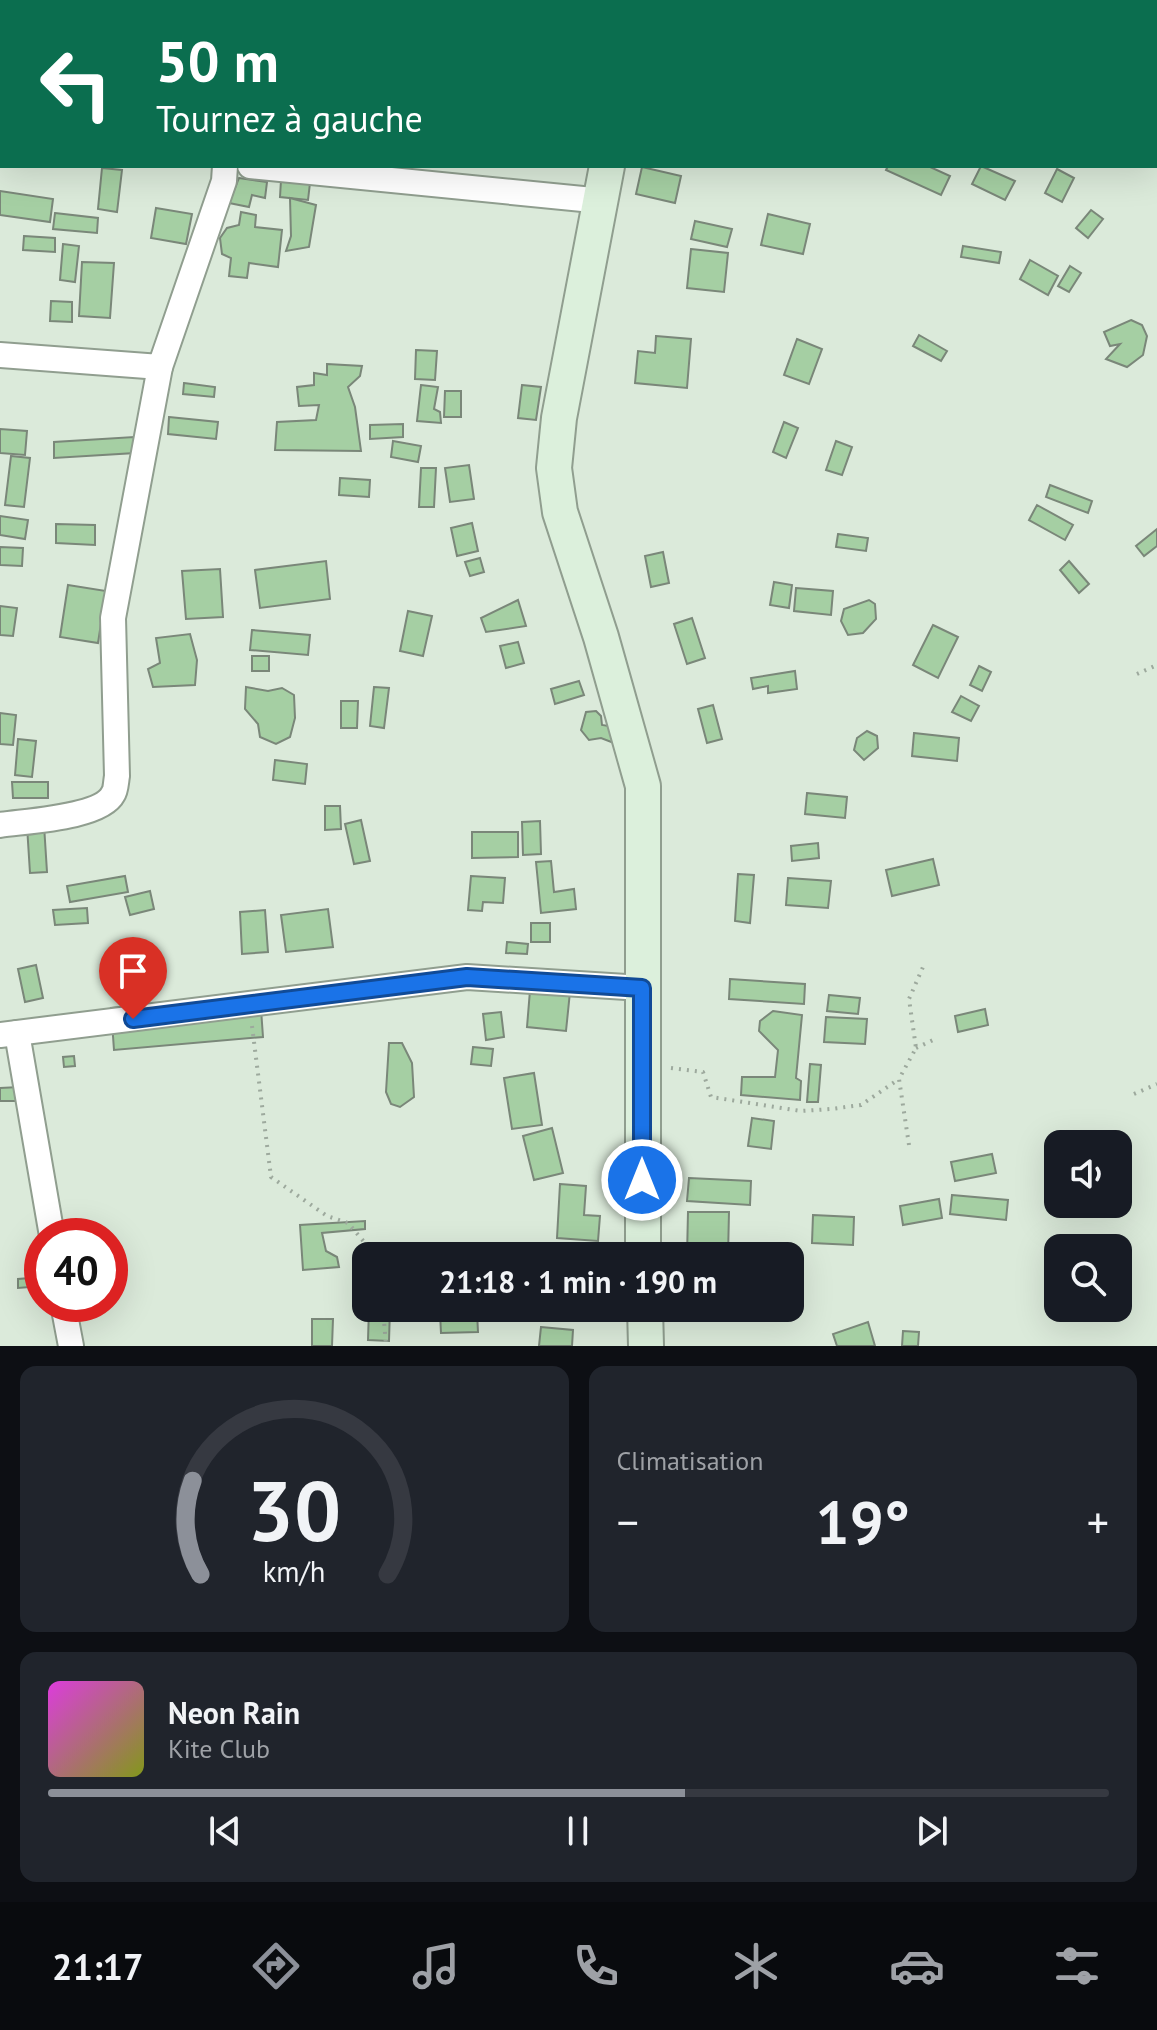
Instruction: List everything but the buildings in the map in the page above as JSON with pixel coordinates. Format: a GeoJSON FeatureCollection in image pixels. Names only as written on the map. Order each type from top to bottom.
{"type":"FeatureCollection","features":[{"type":"Feature","properties":{"kind":"street"},"geometry":{"type":"LineString","coordinates":[[0,825],[62,817],[104,805],[113,794],[117,776],[113,618],[160,367],[224,181],[225,168]]}},
{"type":"Feature","properties":{"kind":"street"},"geometry":{"type":"LineString","coordinates":[[270,168],[603,201]]}},
{"type":"Feature","properties":{"kind":"street"},"geometry":{"type":"LineString","coordinates":[[607,168],[603,201],[559,418],[554,468],[560,512],[601,637],[643,786],[643,1242]]}},
{"type":"Feature","properties":{"kind":"street"},"geometry":{"type":"LineString","coordinates":[[0,355],[160,367]]}},
{"type":"Feature","properties":{"kind":"street"},"geometry":{"type":"LineString","coordinates":[[48,1218],[8,1034],[467,977],[642,988]]}},
{"type":"Feature","properties":{"kind":"street"},"geometry":{"type":"LineString","coordinates":[[66,1322],[71,1346]]}},
{"type":"Feature","properties":{"kind":"street"},"geometry":{"type":"LineString","coordinates":[[645,1322],[646,1346]]}},
{"type":"Feature","properties":{"kind":"path"},"geometry":{"type":"LineString","coordinates":[[1137,674],[1157,665]]}},
{"type":"Feature","properties":{"kind":"path"},"geometry":{"type":"LineString","coordinates":[[916,1048],[909,999],[923,967]]}},
{"type":"Feature","properties":{"kind":"path"},"geometry":{"type":"LineString","coordinates":[[249,1004],[271,1177],[327,1216],[348,1223],[364,1242]]}},
{"type":"Feature","properties":{"kind":"path"},"geometry":{"type":"LineString","coordinates":[[642,1077],[676,1067],[703,1072],[711,1097],[739,1104],[801,1111],[861,1105],[899,1079],[916,1048],[933,1040]]}},
{"type":"Feature","properties":{"kind":"path"},"geometry":{"type":"LineString","coordinates":[[899,1079],[909,1145]]}},
{"type":"Feature","properties":{"kind":"path"},"geometry":{"type":"LineString","coordinates":[[1134,1094],[1157,1084]]}},
{"type":"Feature","properties":{"kind":"path"},"geometry":{"type":"LineString","coordinates":[[384,1322],[386,1346]]}},
{"type":"Feature","properties":{"kind":"route"},"geometry":{"type":"LineString","coordinates":[[133,1019],[467,977],[642,988],[642,1180]]}}]}
